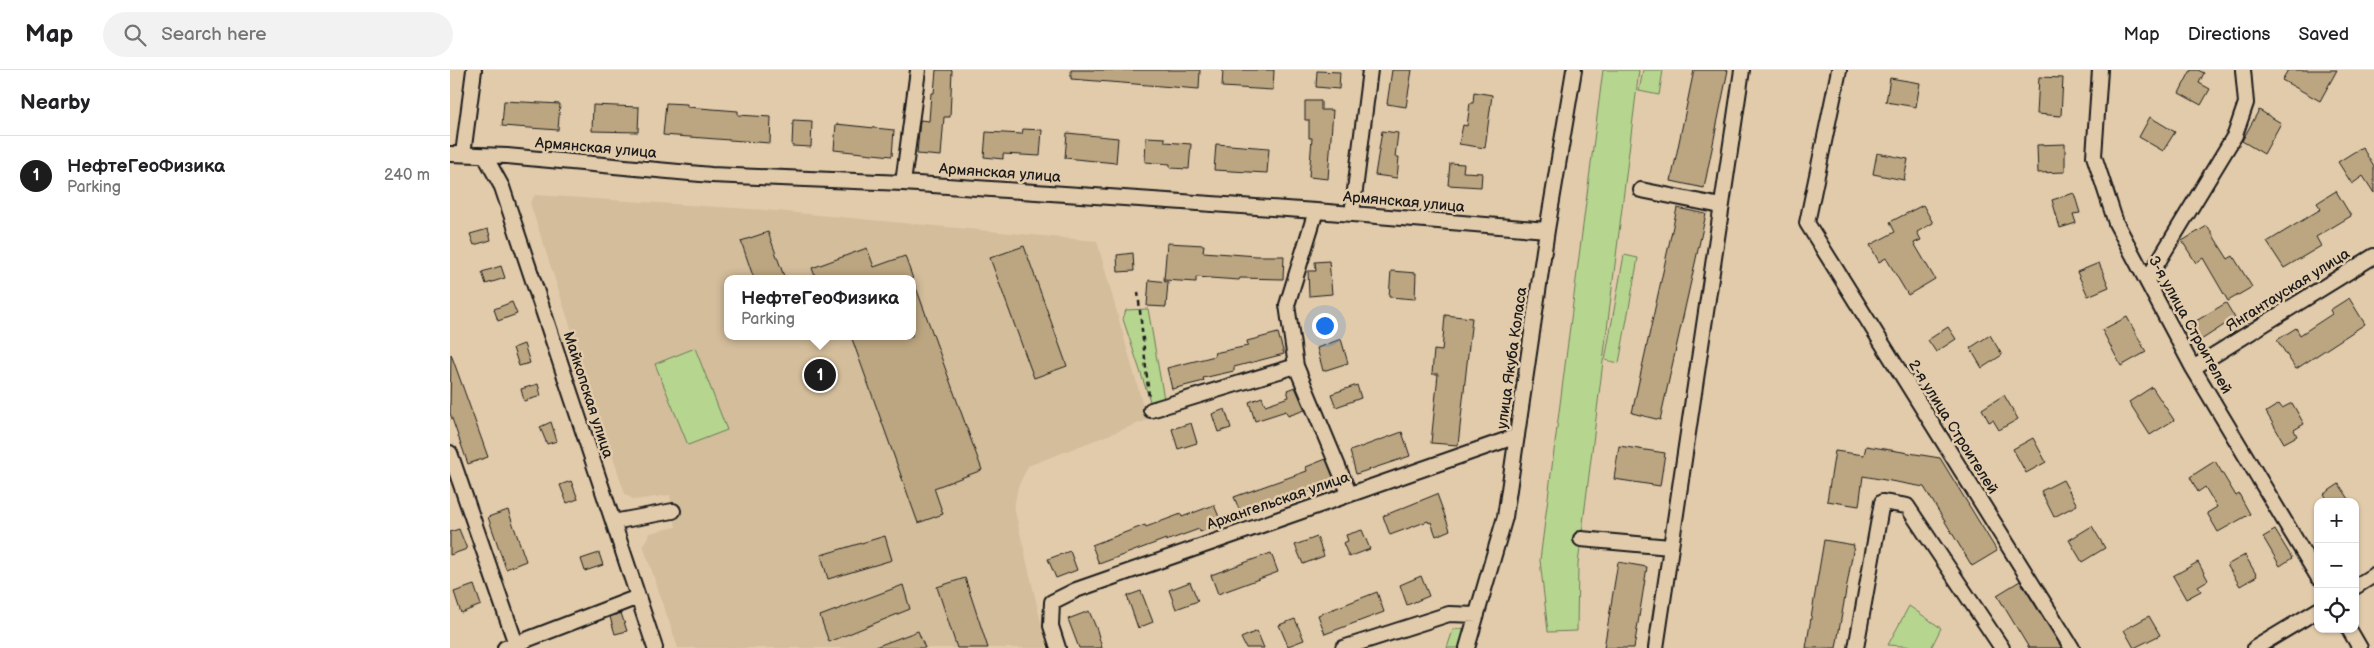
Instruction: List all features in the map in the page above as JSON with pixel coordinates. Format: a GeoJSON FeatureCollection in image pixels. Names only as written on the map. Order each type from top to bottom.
{"type":"FeatureCollection","features":[{"type":"Feature","properties":{"kind":"street"},"geometry":{"type":"LineString","coordinates":[[457,154],[474,70]]}},
{"type":"Feature","properties":{"kind":"street"},"geometry":{"type":"LineString","coordinates":[[903,183],[918,70]]}},
{"type":"Feature","properties":{"kind":"street"},"geometry":{"type":"LineString","coordinates":[[1352,214],[1370,70]]}},
{"type":"Feature","properties":{"kind":"street","name":"улица Якуба Коласа"},"geometry":{"type":"LineString","coordinates":[[1467,648],[1505,517],[1547,230],[1574,70]]}},
{"type":"Feature","properties":{"kind":"street"},"geometry":{"type":"LineString","coordinates":[[1656,648],[1742,70]]}},
{"type":"Feature","properties":{"kind":"street","name":"2-я улица Строителей"},"geometry":{"type":"LineString","coordinates":[[1839,70],[1807,223],[2072,648]]}},
{"type":"Feature","properties":{"kind":"street","name":"3-я улица Строителей"},"geometry":{"type":"LineString","coordinates":[[2100,70],[2094,156],[2116,223],[2193,368],[2314,570]]}},
{"type":"Feature","properties":{"kind":"street"},"geometry":{"type":"LineString","coordinates":[[2147,280],[2235,135],[2246,103],[2243,70]]}},
{"type":"Feature","properties":{"kind":"street","name":"Армянская улица"},"geometry":{"type":"LineString","coordinates":[[457,154],[507,156],[711,175],[903,183],[1316,211],[1547,230]]}},
{"type":"Feature","properties":{"kind":"street","name":"Майкопская улица"},"geometry":{"type":"LineString","coordinates":[[485,156],[502,187],[655,648]]}},
{"type":"Feature","properties":{"kind":"street"},"geometry":{"type":"LineString","coordinates":[[1642,190],[1722,206]]}},
{"type":"Feature","properties":{"kind":"street"},"geometry":{"type":"LineString","coordinates":[[1316,211],[1288,305],[1296,366],[1348,493]]}},
{"type":"Feature","properties":{"kind":"street","name":"Янгантауская улица"},"geometry":{"type":"LineString","coordinates":[[2193,368],[2374,256]]}},
{"type":"Feature","properties":{"kind":"street"},"geometry":{"type":"LineString","coordinates":[[1151,410],[1296,366]]}},
{"type":"Feature","properties":{"kind":"street","name":"Архангельская улица"},"geometry":{"type":"LineString","coordinates":[[1058,648],[1051,626],[1052,602],[1076,590],[1348,493],[1517,436]]}},
{"type":"Feature","properties":{"kind":"street"},"geometry":{"type":"LineString","coordinates":[[450,453],[511,646],[638,597]]}},
{"type":"Feature","properties":{"kind":"street"},"geometry":{"type":"LineString","coordinates":[[1856,648],[1882,502],[1907,506],[2002,648]]}},
{"type":"Feature","properties":{"kind":"street"},"geometry":{"type":"LineString","coordinates":[[613,522],[673,511]]}},
{"type":"Feature","properties":{"kind":"street"},"geometry":{"type":"LineString","coordinates":[[1581,539],[1670,548]]}},
{"type":"Feature","properties":{"kind":"street"},"geometry":{"type":"LineString","coordinates":[[2359,584],[2374,575]]}},
{"type":"Feature","properties":{"kind":"street"},"geometry":{"type":"LineString","coordinates":[[2256,648],[2314,612]]}},
{"type":"Feature","properties":{"kind":"street"},"geometry":{"type":"LineString","coordinates":[[1343,648],[1449,614],[1477,615]]}},
{"type":"Feature","properties":{"kind":"street"},"geometry":{"type":"LineString","coordinates":[[2351,633],[2360,648]]}},
{"type":"Feature","properties":{"kind":"path"},"geometry":{"type":"LineString","coordinates":[[1138,292],[1151,410]]}},
{"type":"Feature","properties":{"kind":"shaded area"},"geometry":{"type":"Polygon","coordinates":[[[535,195],[765,210],[1097,241],[1147,420],[1028,466],[1018,487],[1014,507],[1047,648],[678,648],[643,545],[650,533],[676,527],[670,495],[634,500],[625,494],[530,203],[535,195]]]}},
{"type":"Feature","properties":{"kind":"green space"},"geometry":{"type":"Polygon","coordinates":[[[1603,70],[1639,70],[1578,564],[1577,631],[1548,632],[1540,560],[1603,70]]]}},
{"type":"Feature","properties":{"kind":"green space"},"geometry":{"type":"Polygon","coordinates":[[[1643,70],[1663,70],[1659,95],[1639,91],[1643,70]]]}},
{"type":"Feature","properties":{"kind":"green space"},"geometry":{"type":"Polygon","coordinates":[[[1624,255],[1638,258],[1619,363],[1605,360],[1624,255]]]}},
{"type":"Feature","properties":{"kind":"green space"},"geometry":{"type":"Polygon","coordinates":[[[1148,309],[1164,399],[1151,404],[1123,319],[1126,310],[1148,309]]]}},
{"type":"Feature","properties":{"kind":"green space"},"geometry":{"type":"Polygon","coordinates":[[[695,348],[727,430],[688,445],[655,364],[695,348]]]}},
{"type":"Feature","properties":{"kind":"green space"},"geometry":{"type":"Polygon","coordinates":[[[1909,606],[1941,628],[1931,648],[1888,645],[1909,606]]]}},
{"type":"Feature","properties":{"kind":"green space"},"geometry":{"type":"Polygon","coordinates":[[[1471,627],[1465,648],[1447,648],[1453,630],[1471,627]]]}},
{"type":"Feature","properties":{"kind":"building"},"geometry":{"type":"Polygon","coordinates":[[[936,70],[952,70],[950,117],[944,117],[941,156],[917,154],[920,120],[929,121],[931,93],[934,93],[936,70]]]}},
{"type":"Feature","properties":{"kind":"building"},"geometry":{"type":"Polygon","coordinates":[[[1071,70],[1200,70],[1199,89],[1071,79],[1071,70]]]}},
{"type":"Feature","properties":{"kind":"building"},"geometry":{"type":"Polygon","coordinates":[[[1223,70],[1274,70],[1273,90],[1222,87],[1223,70]]]}},
{"type":"Feature","properties":{"kind":"building"},"geometry":{"type":"Polygon","coordinates":[[[1392,70],[1412,70],[1406,107],[1387,104],[1392,70]]]}},
{"type":"Feature","properties":{"kind":"building"},"geometry":{"type":"Polygon","coordinates":[[[1694,70],[1728,70],[1704,188],[1671,181],[1694,70]]]}},
{"type":"Feature","properties":{"kind":"building"},"geometry":{"type":"Polygon","coordinates":[[[2191,70],[2198,70],[2204,73],[2199,83],[2210,89],[2201,105],[2179,93],[2191,70]]]}},
{"type":"Feature","properties":{"kind":"building"},"geometry":{"type":"Polygon","coordinates":[[[2288,70],[2337,70],[2320,101],[2282,80],[2288,70]]]}},
{"type":"Feature","properties":{"kind":"building"},"geometry":{"type":"Polygon","coordinates":[[[1317,71],[1340,72],[1339,89],[1316,87],[1317,71]]]}},
{"type":"Feature","properties":{"kind":"building"},"geometry":{"type":"Polygon","coordinates":[[[2039,77],[2063,78],[2061,116],[2037,114],[2039,77]]]}},
{"type":"Feature","properties":{"kind":"building"},"geometry":{"type":"Polygon","coordinates":[[[1890,78],[1920,83],[1916,107],[1886,102],[1890,78]]]}},
{"type":"Feature","properties":{"kind":"building"},"geometry":{"type":"Polygon","coordinates":[[[1474,92],[1492,95],[1485,148],[1459,144],[1463,125],[1467,126],[1470,103],[1473,103],[1474,92]]]}},
{"type":"Feature","properties":{"kind":"building"},"geometry":{"type":"Polygon","coordinates":[[[504,101],[560,104],[558,130],[502,126],[504,101]]]}},
{"type":"Feature","properties":{"kind":"building"},"geometry":{"type":"Polygon","coordinates":[[[1305,101],[1321,101],[1321,110],[1333,110],[1328,179],[1309,177],[1312,138],[1309,138],[1309,120],[1305,120],[1305,101]]]}},
{"type":"Feature","properties":{"kind":"building"},"geometry":{"type":"Polygon","coordinates":[[[666,103],[687,104],[687,107],[738,111],[738,115],[771,117],[770,143],[663,135],[666,103]]]}},
{"type":"Feature","properties":{"kind":"building"},"geometry":{"type":"Polygon","coordinates":[[[593,105],[639,107],[638,132],[592,131],[593,105]]]}},
{"type":"Feature","properties":{"kind":"building"},"geometry":{"type":"Polygon","coordinates":[[[2259,110],[2281,123],[2264,154],[2242,141],[2259,110]]]}},
{"type":"Feature","properties":{"kind":"building"},"geometry":{"type":"Polygon","coordinates":[[[2150,117],[2175,132],[2163,151],[2139,137],[2150,117]]]}},
{"type":"Feature","properties":{"kind":"building"},"geometry":{"type":"Polygon","coordinates":[[[793,120],[812,121],[811,147],[792,146],[793,120]]]}},
{"type":"Feature","properties":{"kind":"building"},"geometry":{"type":"Polygon","coordinates":[[[836,124],[894,130],[892,156],[834,150],[836,124]]]}},
{"type":"Feature","properties":{"kind":"building"},"geometry":{"type":"Polygon","coordinates":[[[1023,129],[1042,130],[1040,156],[1003,154],[1003,159],[984,157],[986,132],[1022,134],[1023,129]]]}},
{"type":"Feature","properties":{"kind":"building"},"geometry":{"type":"Polygon","coordinates":[[[1382,131],[1398,133],[1395,157],[1399,157],[1397,178],[1375,175],[1382,131]]]}},
{"type":"Feature","properties":{"kind":"building"},"geometry":{"type":"Polygon","coordinates":[[[1067,133],[1118,138],[1116,163],[1065,158],[1067,133]]]}},
{"type":"Feature","properties":{"kind":"building"},"geometry":{"type":"Polygon","coordinates":[[[1146,137],[1165,138],[1165,142],[1191,144],[1189,169],[1170,168],[1170,164],[1145,162],[1146,137]]]}},
{"type":"Feature","properties":{"kind":"building"},"geometry":{"type":"Polygon","coordinates":[[[1216,144],[1269,148],[1267,173],[1214,170],[1216,144]]]}},
{"type":"Feature","properties":{"kind":"building"},"geometry":{"type":"Polygon","coordinates":[[[2065,144],[2065,172],[2038,173],[2037,145],[2065,144]]]}},
{"type":"Feature","properties":{"kind":"building"},"geometry":{"type":"Polygon","coordinates":[[[2362,147],[2374,167],[2374,193],[2363,176],[2352,184],[2338,162],[2362,147]]]}},
{"type":"Feature","properties":{"kind":"building"},"geometry":{"type":"Polygon","coordinates":[[[1877,153],[1908,159],[1904,180],[1873,174],[1877,153]]]}},
{"type":"Feature","properties":{"kind":"building"},"geometry":{"type":"Polygon","coordinates":[[[1450,163],[1464,164],[1463,172],[1482,173],[1481,187],[1448,185],[1450,163]]]}},
{"type":"Feature","properties":{"kind":"building"},"geometry":{"type":"Polygon","coordinates":[[[2336,191],[2351,216],[2316,237],[2321,246],[2284,268],[2267,242],[2321,209],[2317,203],[2336,191]]]}},
{"type":"Feature","properties":{"kind":"building"},"geometry":{"type":"Polygon","coordinates":[[[2074,193],[2080,213],[2073,214],[2076,223],[2060,228],[2052,200],[2074,193]]]}},
{"type":"Feature","properties":{"kind":"building"},"geometry":{"type":"Polygon","coordinates":[[[1923,205],[1933,223],[1917,232],[1921,240],[1914,243],[1935,279],[1908,295],[1886,258],[1879,262],[1870,245],[1895,232],[1890,222],[1923,205]]]}},
{"type":"Feature","properties":{"kind":"building"},"geometry":{"type":"Polygon","coordinates":[[[1677,208],[1706,214],[1660,420],[1632,413],[1677,208]]]}},
{"type":"Feature","properties":{"kind":"building"},"geometry":{"type":"Polygon","coordinates":[[[2207,226],[2228,259],[2233,256],[2252,287],[2228,301],[2203,258],[2196,263],[2182,241],[2207,226]]]}},
{"type":"Feature","properties":{"kind":"building"},"geometry":{"type":"Polygon","coordinates":[[[488,229],[491,240],[474,245],[470,234],[488,229]]]}},
{"type":"Feature","properties":{"kind":"building"},"geometry":{"type":"Polygon","coordinates":[[[768,232],[784,275],[753,275],[741,241],[768,232]]]}},
{"type":"Feature","properties":{"kind":"building"},"geometry":{"type":"Polygon","coordinates":[[[1167,243],[1204,245],[1203,252],[1284,256],[1283,279],[1240,278],[1239,280],[1196,277],[1196,282],[1164,280],[1167,243]]]}},
{"type":"Feature","properties":{"kind":"building"},"geometry":{"type":"Polygon","coordinates":[[[1024,246],[1067,366],[1034,378],[990,258],[1024,246]]]}},
{"type":"Feature","properties":{"kind":"building"},"geometry":{"type":"Polygon","coordinates":[[[867,248],[874,267],[905,256],[912,275],[815,275],[812,268],[867,248]]]}},
{"type":"Feature","properties":{"kind":"building"},"geometry":{"type":"Polygon","coordinates":[[[1133,253],[1134,271],[1118,272],[1117,255],[1133,253]]]}},
{"type":"Feature","properties":{"kind":"building"},"geometry":{"type":"Polygon","coordinates":[[[1329,261],[1332,294],[1309,296],[1308,271],[1316,271],[1315,262],[1329,261]]]}},
{"type":"Feature","properties":{"kind":"building"},"geometry":{"type":"Polygon","coordinates":[[[2099,263],[2109,287],[2088,296],[2077,272],[2099,263]]]}},
{"type":"Feature","properties":{"kind":"building"},"geometry":{"type":"Polygon","coordinates":[[[501,266],[505,278],[486,284],[482,272],[501,266]]]}},
{"type":"Feature","properties":{"kind":"building"},"geometry":{"type":"Polygon","coordinates":[[[1391,271],[1416,273],[1415,299],[1389,297],[1391,271]]]}},
{"type":"Feature","properties":{"kind":"building"},"geometry":{"type":"Polygon","coordinates":[[[1149,280],[1168,282],[1166,307],[1147,306],[1149,280]]]}},
{"type":"Feature","properties":{"kind":"building"},"geometry":{"type":"Polygon","coordinates":[[[916,288],[982,470],[934,488],[943,514],[918,523],[852,340],[916,340],[916,288]]]}},
{"type":"Feature","properties":{"kind":"building"},"geometry":{"type":"Polygon","coordinates":[[[2349,298],[2365,324],[2296,369],[2277,340],[2296,328],[2300,335],[2332,314],[2330,310],[2349,298]]]}},
{"type":"Feature","properties":{"kind":"building"},"geometry":{"type":"Polygon","coordinates":[[[512,302],[517,314],[498,321],[494,309],[512,302]]]}},
{"type":"Feature","properties":{"kind":"building"},"geometry":{"type":"Polygon","coordinates":[[[2226,303],[2235,318],[2201,340],[2191,324],[2226,303]]]}},
{"type":"Feature","properties":{"kind":"building"},"geometry":{"type":"Polygon","coordinates":[[[1445,315],[1472,318],[1458,445],[1431,443],[1438,374],[1432,374],[1434,350],[1442,351],[1445,315]]]}},
{"type":"Feature","properties":{"kind":"building"},"geometry":{"type":"Polygon","coordinates":[[[2127,317],[2146,352],[2121,366],[2102,330],[2127,317]]]}},
{"type":"Feature","properties":{"kind":"building"},"geometry":{"type":"Polygon","coordinates":[[[1948,327],[1956,339],[1936,352],[1928,340],[1948,327]]]}},
{"type":"Feature","properties":{"kind":"building"},"geometry":{"type":"Polygon","coordinates":[[[1278,333],[1284,354],[1234,367],[1234,371],[1203,378],[1204,381],[1172,389],[1167,368],[1215,356],[1214,353],[1248,346],[1247,341],[1278,333]]]}},
{"type":"Feature","properties":{"kind":"building"},"geometry":{"type":"Polygon","coordinates":[[[1990,335],[2002,355],[1982,368],[1970,348],[1990,335]]]}},
{"type":"Feature","properties":{"kind":"building"},"geometry":{"type":"Polygon","coordinates":[[[1341,339],[1348,363],[1323,371],[1317,348],[1341,339]]]}},
{"type":"Feature","properties":{"kind":"building"},"geometry":{"type":"Polygon","coordinates":[[[524,344],[530,363],[519,366],[513,348],[524,344]]]}},
{"type":"Feature","properties":{"kind":"building"},"geometry":{"type":"Polygon","coordinates":[[[451,354],[488,457],[468,464],[450,413],[451,354]]]}},
{"type":"Feature","properties":{"kind":"building"},"geometry":{"type":"Polygon","coordinates":[[[538,384],[541,396],[524,401],[521,389],[538,384]]]}},
{"type":"Feature","properties":{"kind":"building"},"geometry":{"type":"Polygon","coordinates":[[[1357,385],[1361,398],[1336,407],[1331,394],[1357,385]]]}},
{"type":"Feature","properties":{"kind":"building"},"geometry":{"type":"Polygon","coordinates":[[[1295,387],[1305,410],[1288,416],[1286,411],[1255,421],[1249,402],[1262,397],[1265,405],[1289,397],[1287,390],[1295,387]]]}},
{"type":"Feature","properties":{"kind":"building"},"geometry":{"type":"Polygon","coordinates":[[[2152,387],[2174,420],[2150,435],[2129,402],[2152,387]]]}},
{"type":"Feature","properties":{"kind":"building"},"geometry":{"type":"Polygon","coordinates":[[[2004,395],[2018,419],[1999,430],[1993,420],[1989,422],[1982,409],[2004,395]]]}},
{"type":"Feature","properties":{"kind":"building"},"geometry":{"type":"Polygon","coordinates":[[[2292,403],[2304,424],[2294,430],[2297,436],[2284,443],[2266,412],[2279,404],[2282,408],[2292,403]]]}},
{"type":"Feature","properties":{"kind":"building"},"geometry":{"type":"Polygon","coordinates":[[[1225,409],[1231,428],[1218,432],[1212,414],[1225,409]]]}},
{"type":"Feature","properties":{"kind":"building"},"geometry":{"type":"Polygon","coordinates":[[[551,422],[557,441],[547,444],[540,427],[551,422]]]}},
{"type":"Feature","properties":{"kind":"building"},"geometry":{"type":"Polygon","coordinates":[[[1191,423],[1197,443],[1178,449],[1172,429],[1191,423]]]}},
{"type":"Feature","properties":{"kind":"building"},"geometry":{"type":"Polygon","coordinates":[[[1402,432],[1410,456],[1356,474],[1350,451],[1402,432]]]}},
{"type":"Feature","properties":{"kind":"building"},"geometry":{"type":"Polygon","coordinates":[[[2033,438],[2046,462],[2026,473],[2013,449],[2033,438]]]}},
{"type":"Feature","properties":{"kind":"building"},"geometry":{"type":"Polygon","coordinates":[[[1619,446],[1665,453],[1660,486],[1614,479],[1619,446]]]}},
{"type":"Feature","properties":{"kind":"building"},"geometry":{"type":"Polygon","coordinates":[[[1866,446],[1940,458],[1997,551],[1972,566],[1924,487],[1863,476],[1859,506],[1827,501],[1835,451],[1864,455],[1866,446]]]}},
{"type":"Feature","properties":{"kind":"building"},"geometry":{"type":"Polygon","coordinates":[[[1326,459],[1335,482],[1242,516],[1234,497],[1307,471],[1306,467],[1326,459]]]}},
{"type":"Feature","properties":{"kind":"building"},"geometry":{"type":"Polygon","coordinates":[[[2215,461],[2236,496],[2239,494],[2250,514],[2218,532],[2207,513],[2217,507],[2205,487],[2198,492],[2190,477],[2215,461]]]}},
{"type":"Feature","properties":{"kind":"building"},"geometry":{"type":"Polygon","coordinates":[[[2063,480],[2077,505],[2054,517],[2041,491],[2063,480]]]}},
{"type":"Feature","properties":{"kind":"building"},"geometry":{"type":"Polygon","coordinates":[[[571,481],[578,499],[567,503],[560,485],[571,481]]]}},
{"type":"Feature","properties":{"kind":"building"},"geometry":{"type":"Polygon","coordinates":[[[2339,484],[2348,498],[2326,498],[2324,494],[2339,484]]]}},
{"type":"Feature","properties":{"kind":"building"},"geometry":{"type":"Polygon","coordinates":[[[1437,494],[1450,530],[1436,536],[1431,522],[1429,523],[1428,521],[1390,535],[1383,516],[1437,494]]]}},
{"type":"Feature","properties":{"kind":"building"},"geometry":{"type":"Polygon","coordinates":[[[1214,505],[1222,524],[1200,532],[1199,529],[1166,541],[1166,539],[1099,564],[1092,545],[1145,525],[1146,527],[1181,514],[1182,517],[1214,505]]]}},
{"type":"Feature","properties":{"kind":"building"},"geometry":{"type":"Polygon","coordinates":[[[508,510],[526,561],[506,569],[488,517],[508,510]]]}},
{"type":"Feature","properties":{"kind":"building"},"geometry":{"type":"Polygon","coordinates":[[[2092,526],[2105,548],[2082,562],[2069,540],[2092,526]]]}},
{"type":"Feature","properties":{"kind":"building"},"geometry":{"type":"Polygon","coordinates":[[[459,529],[467,549],[450,555],[450,532],[459,529]]]}},
{"type":"Feature","properties":{"kind":"building"},"geometry":{"type":"Polygon","coordinates":[[[1362,530],[1370,549],[1349,557],[1343,543],[1348,541],[1346,535],[1362,530]]]}},
{"type":"Feature","properties":{"kind":"building"},"geometry":{"type":"Polygon","coordinates":[[[2275,530],[2292,558],[2280,566],[2263,537],[2275,530]]]}},
{"type":"Feature","properties":{"kind":"building"},"geometry":{"type":"Polygon","coordinates":[[[885,536],[892,560],[828,579],[821,555],[885,536]]]}},
{"type":"Feature","properties":{"kind":"building"},"geometry":{"type":"Polygon","coordinates":[[[1317,537],[1324,556],[1303,564],[1295,545],[1317,537]]]}},
{"type":"Feature","properties":{"kind":"building"},"geometry":{"type":"Polygon","coordinates":[[[1824,540],[1854,545],[1836,648],[1806,648],[1824,540]]]}},
{"type":"Feature","properties":{"kind":"building"},"geometry":{"type":"Polygon","coordinates":[[[1070,551],[1077,570],[1056,578],[1048,559],[1070,551]]]}},
{"type":"Feature","properties":{"kind":"building"},"geometry":{"type":"Polygon","coordinates":[[[599,553],[603,565],[585,571],[581,559],[599,553]]]}},
{"type":"Feature","properties":{"kind":"building"},"geometry":{"type":"Polygon","coordinates":[[[1271,553],[1278,572],[1218,594],[1211,575],[1271,553]]]}},
{"type":"Feature","properties":{"kind":"building"},"geometry":{"type":"Polygon","coordinates":[[[2245,555],[2257,576],[2240,586],[2227,565],[2245,555]]]}},
{"type":"Feature","properties":{"kind":"building"},"geometry":{"type":"Polygon","coordinates":[[[1618,562],[1647,567],[1634,648],[1604,648],[1618,562]]]}},
{"type":"Feature","properties":{"kind":"building"},"geometry":{"type":"Polygon","coordinates":[[[2198,562],[2208,580],[2198,586],[2201,591],[2186,599],[2173,576],[2198,562]]]}},
{"type":"Feature","properties":{"kind":"building"},"geometry":{"type":"Polygon","coordinates":[[[1421,576],[1429,596],[1407,605],[1400,585],[1421,576]]]}},
{"type":"Feature","properties":{"kind":"building"},"geometry":{"type":"Polygon","coordinates":[[[965,578],[988,648],[957,648],[937,587],[965,578]]]}},
{"type":"Feature","properties":{"kind":"building"},"geometry":{"type":"Polygon","coordinates":[[[2020,581],[2062,648],[2029,648],[1997,595],[2020,581]]]}},
{"type":"Feature","properties":{"kind":"building"},"geometry":{"type":"Polygon","coordinates":[[[1190,582],[1198,601],[1176,609],[1169,590],[1190,582]]]}},
{"type":"Feature","properties":{"kind":"building"},"geometry":{"type":"Polygon","coordinates":[[[474,585],[481,605],[461,613],[454,592],[474,585]]]}},
{"type":"Feature","properties":{"kind":"building"},"geometry":{"type":"Polygon","coordinates":[[[903,585],[910,609],[829,642],[820,616],[903,585]]]}},
{"type":"Feature","properties":{"kind":"building"},"geometry":{"type":"Polygon","coordinates":[[[1141,591],[1153,622],[1138,628],[1127,596],[1141,591]]]}},
{"type":"Feature","properties":{"kind":"building"},"geometry":{"type":"Polygon","coordinates":[[[1377,592],[1384,612],[1325,634],[1318,615],[1377,592]]]}},
{"type":"Feature","properties":{"kind":"building"},"geometry":{"type":"Polygon","coordinates":[[[1089,611],[1102,648],[1079,648],[1068,619],[1089,611]]]}},
{"type":"Feature","properties":{"kind":"building"},"geometry":{"type":"Polygon","coordinates":[[[621,613],[627,631],[615,634],[610,617],[621,613]]]}},
{"type":"Feature","properties":{"kind":"building"},"geometry":{"type":"Polygon","coordinates":[[[2149,616],[2160,635],[2134,648],[2124,630],[2149,616]]]}},
{"type":"Feature","properties":{"kind":"building"},"geometry":{"type":"Polygon","coordinates":[[[1295,619],[1304,640],[1288,646],[1279,625],[1295,619]]]}},
{"type":"Feature","properties":{"kind":"building"},"geometry":{"type":"Polygon","coordinates":[[[918,631],[925,648],[875,648],[875,647],[918,631]]]}},
{"type":"Feature","properties":{"kind":"building"},"geometry":{"type":"Polygon","coordinates":[[[1257,631],[1264,648],[1246,648],[1241,638],[1257,631]]]}},
{"type":"Feature","properties":{"kind":"place","name":"НефтеГеоФизика"},"geometry":{"type":"Point","coordinates":[820,375]}}]}
